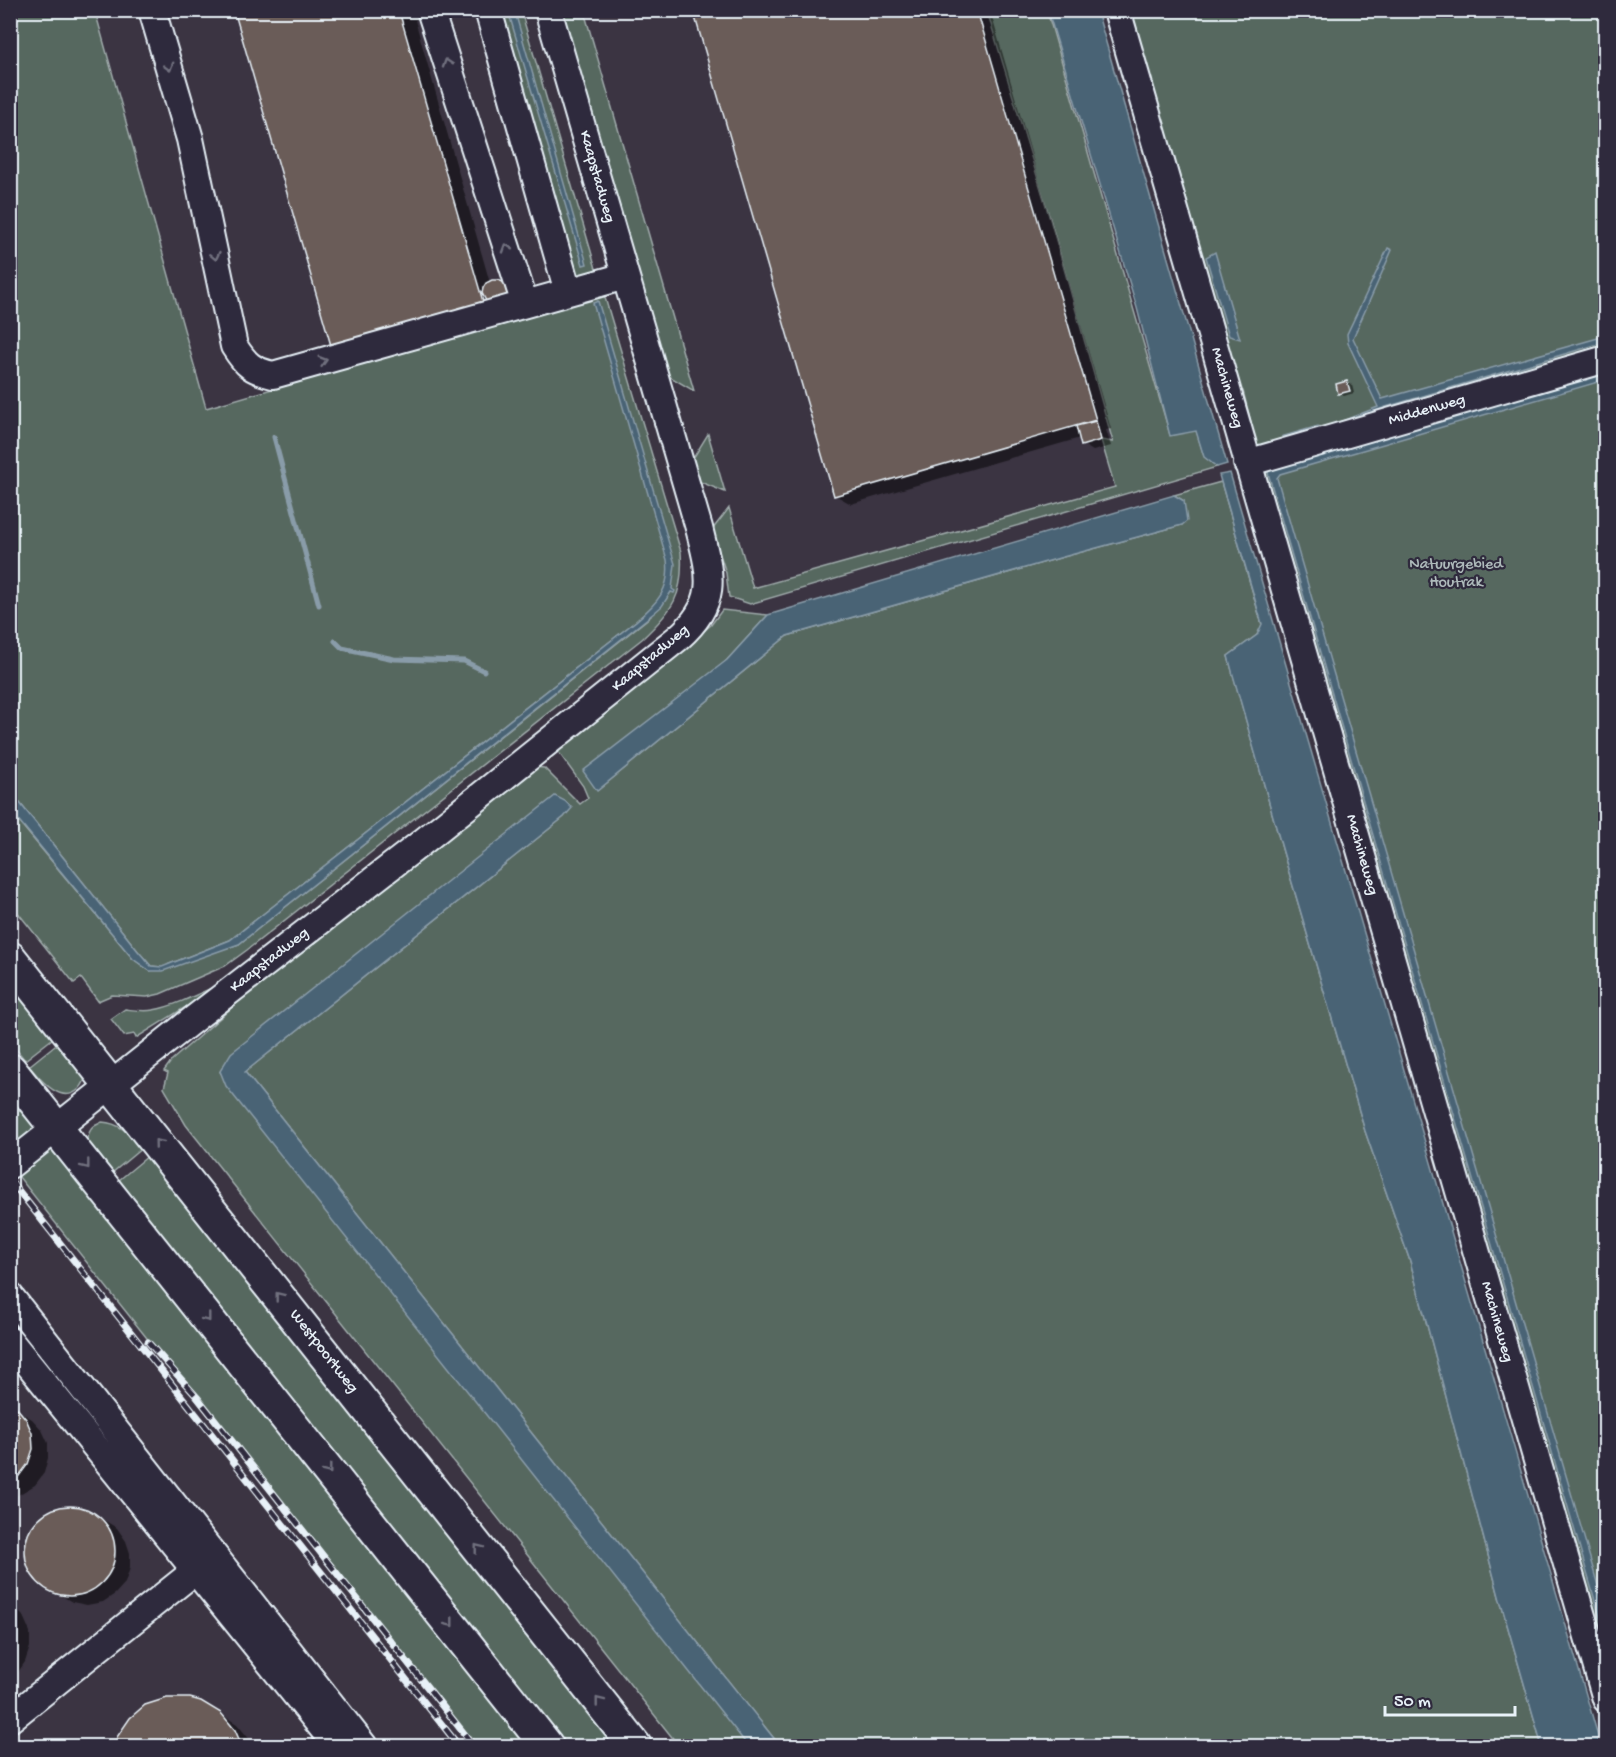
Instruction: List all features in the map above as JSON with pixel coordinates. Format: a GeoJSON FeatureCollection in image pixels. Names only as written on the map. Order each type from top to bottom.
{"type":"FeatureCollection","features":[{"type":"Feature","properties":{"kind":"main road","name":"Westpoortweg"},"geometry":{"type":"LineString","coordinates":[[10,958],[123,1076],[635,1746]]}},
{"type":"Feature","properties":{"kind":"main road"},"geometry":{"type":"LineString","coordinates":[[10,1070],[547,1746]]}},
{"type":"Feature","properties":{"kind":"street"},"geometry":{"type":"LineString","coordinates":[[152,10],[190,139],[234,346],[243,361],[256,371],[273,375],[625,276]]}},
{"type":"Feature","properties":{"kind":"street"},"geometry":{"type":"LineString","coordinates":[[430,10],[525,304]]}},
{"type":"Feature","properties":{"kind":"street"},"geometry":{"type":"LineString","coordinates":[[488,10],[568,292]]}},
{"type":"Feature","properties":{"kind":"street","name":"Kaapstadweg"},"geometry":{"type":"LineString","coordinates":[[10,1165],[438,830],[678,638],[696,620],[706,599],[710,581],[709,565],[548,10]]}},
{"type":"Feature","properties":{"kind":"street","name":"Machineweg"},"geometry":{"type":"LineString","coordinates":[[1117,10],[1605,1699]]}},
{"type":"Feature","properties":{"kind":"street","name":"Middenweg"},"geometry":{"type":"LineString","coordinates":[[1248,463],[1605,359]]}},
{"type":"Feature","properties":{"kind":"street"},"geometry":{"type":"LineString","coordinates":[[10,1296],[364,1746]]}},
{"type":"Feature","properties":{"kind":"street"},"geometry":{"type":"LineString","coordinates":[[10,1341],[337,1746]]}},
{"type":"Feature","properties":{"kind":"street"},"geometry":{"type":"LineString","coordinates":[[10,1719],[196,1570]]}},
{"type":"Feature","properties":{"kind":"green space"},"geometry":{"type":"Polygon","coordinates":[[[11,11],[95,11],[206,408],[584,299],[603,291],[681,552],[681,580],[669,610],[642,639],[247,950],[225,966],[160,994],[147,997],[112,995],[98,1001],[81,978],[74,983],[11,904],[10,811],[133,959],[150,971],[161,967],[151,966],[138,951],[11,792],[11,11]],[[653,606],[230,940],[167,965],[239,944],[651,616],[653,606]]]}},
{"type":"Feature","properties":{"kind":"green space"},"geometry":{"type":"Polygon","coordinates":[[[500,11],[521,11],[597,272],[578,278],[500,11]]]}},
{"type":"Feature","properties":{"kind":"green space"},"geometry":{"type":"Polygon","coordinates":[[[561,11],[584,11],[694,391],[667,375],[561,11]]]}},
{"type":"Feature","properties":{"kind":"green space"},"geometry":{"type":"Polygon","coordinates":[[[987,11],[1047,11],[1170,435],[1196,430],[1204,456],[1217,467],[750,604],[729,597],[726,573],[712,530],[729,508],[753,588],[1115,487],[1101,440],[1113,442],[1050,219],[987,11]]]}},
{"type":"Feature","properties":{"kind":"green space"},"geometry":{"type":"Polygon","coordinates":[[[1125,11],[1605,11],[1605,353],[1260,452],[1248,436],[1252,426],[1243,391],[1234,386],[1125,11]]]}},
{"type":"Feature","properties":{"kind":"green space","name":"Natuurgebied Houtrak"},"geometry":{"type":"Polygon","coordinates":[[[1605,364],[1605,1671],[1258,468],[1605,364]]]}},
{"type":"Feature","properties":{"kind":"green space"},"geometry":{"type":"Polygon","coordinates":[[[708,434],[725,492],[698,481],[692,460],[708,434]]]}},
{"type":"Feature","properties":{"kind":"green space"},"geometry":{"type":"Polygon","coordinates":[[[1221,482],[1262,625],[1257,635],[1228,656],[1365,1131],[1410,1261],[1500,1600],[1542,1746],[780,1746],[245,1072],[564,817],[571,808],[565,801],[220,1072],[751,1746],[679,1746],[186,1125],[164,1088],[168,1073],[164,1071],[172,1060],[278,967],[533,767],[544,768],[580,804],[588,798],[583,786],[557,750],[711,625],[722,610],[768,615],[727,660],[597,791],[787,636],[1182,525],[1184,501],[1174,495],[1221,482]]]}},
{"type":"Feature","properties":{"kind":"green space"},"geometry":{"type":"Polygon","coordinates":[[[10,969],[61,1032],[25,1060],[11,1043],[10,969]]]}},
{"type":"Feature","properties":{"kind":"green space"},"geometry":{"type":"Polygon","coordinates":[[[229,980],[136,1038],[134,1034],[124,1036],[111,1019],[125,1009],[150,1011],[172,1005],[229,980]]]}},
{"type":"Feature","properties":{"kind":"green space"},"geometry":{"type":"Polygon","coordinates":[[[65,1037],[80,1061],[85,1076],[84,1083],[79,1089],[65,1094],[51,1089],[29,1066],[65,1037]]]}},
{"type":"Feature","properties":{"kind":"green space"},"geometry":{"type":"Polygon","coordinates":[[[10,1097],[530,1746],[471,1746],[11,1167],[10,1097]]]}},
{"type":"Feature","properties":{"kind":"green space"},"geometry":{"type":"Polygon","coordinates":[[[102,1122],[120,1127],[142,1148],[107,1177],[95,1159],[88,1139],[93,1127],[102,1122]]]}},
{"type":"Feature","properties":{"kind":"green space"},"geometry":{"type":"Polygon","coordinates":[[[148,1156],[626,1746],[559,1746],[113,1185],[148,1156]]]}},
{"type":"Feature","properties":{"kind":"water"},"geometry":{"type":"Polygon","coordinates":[[[1048,11],[1097,11],[1227,464],[1217,467],[1204,457],[1196,431],[1170,436],[1137,308],[1048,11]]]}},
{"type":"Feature","properties":{"kind":"water"},"geometry":{"type":"Polygon","coordinates":[[[515,12],[587,264],[583,265],[509,14],[515,12]]]}},
{"type":"Feature","properties":{"kind":"water"},"geometry":{"type":"Polygon","coordinates":[[[1388,248],[1392,250],[1353,338],[1382,399],[1605,336],[1605,342],[1332,425],[1378,407],[1348,343],[1347,334],[1388,248]]]}},
{"type":"Feature","properties":{"kind":"water"},"geometry":{"type":"Polygon","coordinates":[[[1215,252],[1240,339],[1229,336],[1206,257],[1215,252]]]}},
{"type":"Feature","properties":{"kind":"water"},"geometry":{"type":"Polygon","coordinates":[[[598,301],[675,564],[672,589],[674,593],[671,592],[662,606],[654,613],[239,944],[163,971],[150,971],[133,959],[11,811],[11,792],[138,951],[151,966],[162,967],[230,940],[636,621],[661,595],[667,579],[667,560],[593,303],[598,301]]]}},
{"type":"Feature","properties":{"kind":"water"},"geometry":{"type":"Polygon","coordinates":[[[1605,372],[1605,380],[1280,474],[1277,478],[1605,1610],[1605,1635],[1268,473],[1273,467],[1605,372]]]}},
{"type":"Feature","properties":{"kind":"water"},"geometry":{"type":"Polygon","coordinates":[[[1230,473],[1601,1746],[1542,1746],[1500,1600],[1410,1261],[1365,1131],[1228,656],[1257,635],[1262,624],[1219,475],[1230,473]]]}},
{"type":"Feature","properties":{"kind":"water"},"geometry":{"type":"Polygon","coordinates":[[[1174,495],[1184,501],[1187,521],[1182,525],[787,636],[597,791],[583,771],[727,660],[768,615],[1174,495]]]}},
{"type":"Feature","properties":{"kind":"water"},"geometry":{"type":"Polygon","coordinates":[[[555,796],[572,808],[564,817],[245,1072],[780,1746],[748,1746],[226,1086],[220,1071],[231,1053],[555,796]]]}},
{"type":"Feature","properties":{"kind":"building"},"geometry":{"type":"Polygon","coordinates":[[[234,10],[402,10],[399,11],[484,305],[332,349],[234,10]]]}},
{"type":"Feature","properties":{"kind":"building"},"geometry":{"type":"Polygon","coordinates":[[[693,10],[977,10],[1096,420],[834,496],[693,10]]]}},
{"type":"Feature","properties":{"kind":"building"},"geometry":{"type":"Polygon","coordinates":[[[492,280],[503,282],[507,287],[507,299],[487,303],[482,293],[483,288],[492,280]]]}},
{"type":"Feature","properties":{"kind":"building"},"geometry":{"type":"Polygon","coordinates":[[[1347,381],[1350,391],[1338,394],[1336,384],[1347,381]]]}},
{"type":"Feature","properties":{"kind":"building"},"geometry":{"type":"Polygon","coordinates":[[[1096,421],[1101,440],[1081,446],[1076,426],[1096,421]]]}},
{"type":"Feature","properties":{"kind":"building"},"geometry":{"type":"Polygon","coordinates":[[[10,1405],[16,1407],[26,1419],[32,1433],[33,1449],[28,1464],[19,1476],[10,1481],[10,1405]]]}},
{"type":"Feature","properties":{"kind":"building"},"geometry":{"type":"Polygon","coordinates":[[[70,1506],[87,1509],[102,1519],[112,1534],[115,1551],[112,1568],[102,1583],[87,1593],[70,1596],[53,1593],[38,1583],[28,1568],[25,1551],[28,1534],[38,1519],[53,1509],[70,1506]]]}},
{"type":"Feature","properties":{"kind":"building"},"geometry":{"type":"Polygon","coordinates":[[[10,1613],[14,1622],[15,1638],[10,1650],[10,1613]]]}},
{"type":"Feature","properties":{"kind":"building"},"geometry":{"type":"Polygon","coordinates":[[[167,1698],[190,1698],[201,1701],[221,1713],[235,1730],[242,1746],[115,1746],[117,1737],[130,1718],[145,1705],[167,1698]]]}},
{"type":"Feature","properties":{"kind":"waterway"},"geometry":{"type":"LineString","coordinates":[[1284,438],[1318,428]]}},
{"type":"Feature","properties":{"kind":"waterway"},"geometry":{"type":"LineString","coordinates":[[274,437],[319,605]]}},
{"type":"Feature","properties":{"kind":"waterway"},"geometry":{"type":"LineString","coordinates":[[335,641],[342,648],[394,659],[464,661],[484,671]]}},
{"type":"Feature","properties":{"kind":"railway"},"geometry":{"type":"LineString","coordinates":[[10,1180],[459,1746]]}},
{"type":"Feature","properties":{"kind":"railway"},"geometry":{"type":"LineString","coordinates":[[148,1342],[197,1397],[474,1746]]}}]}
